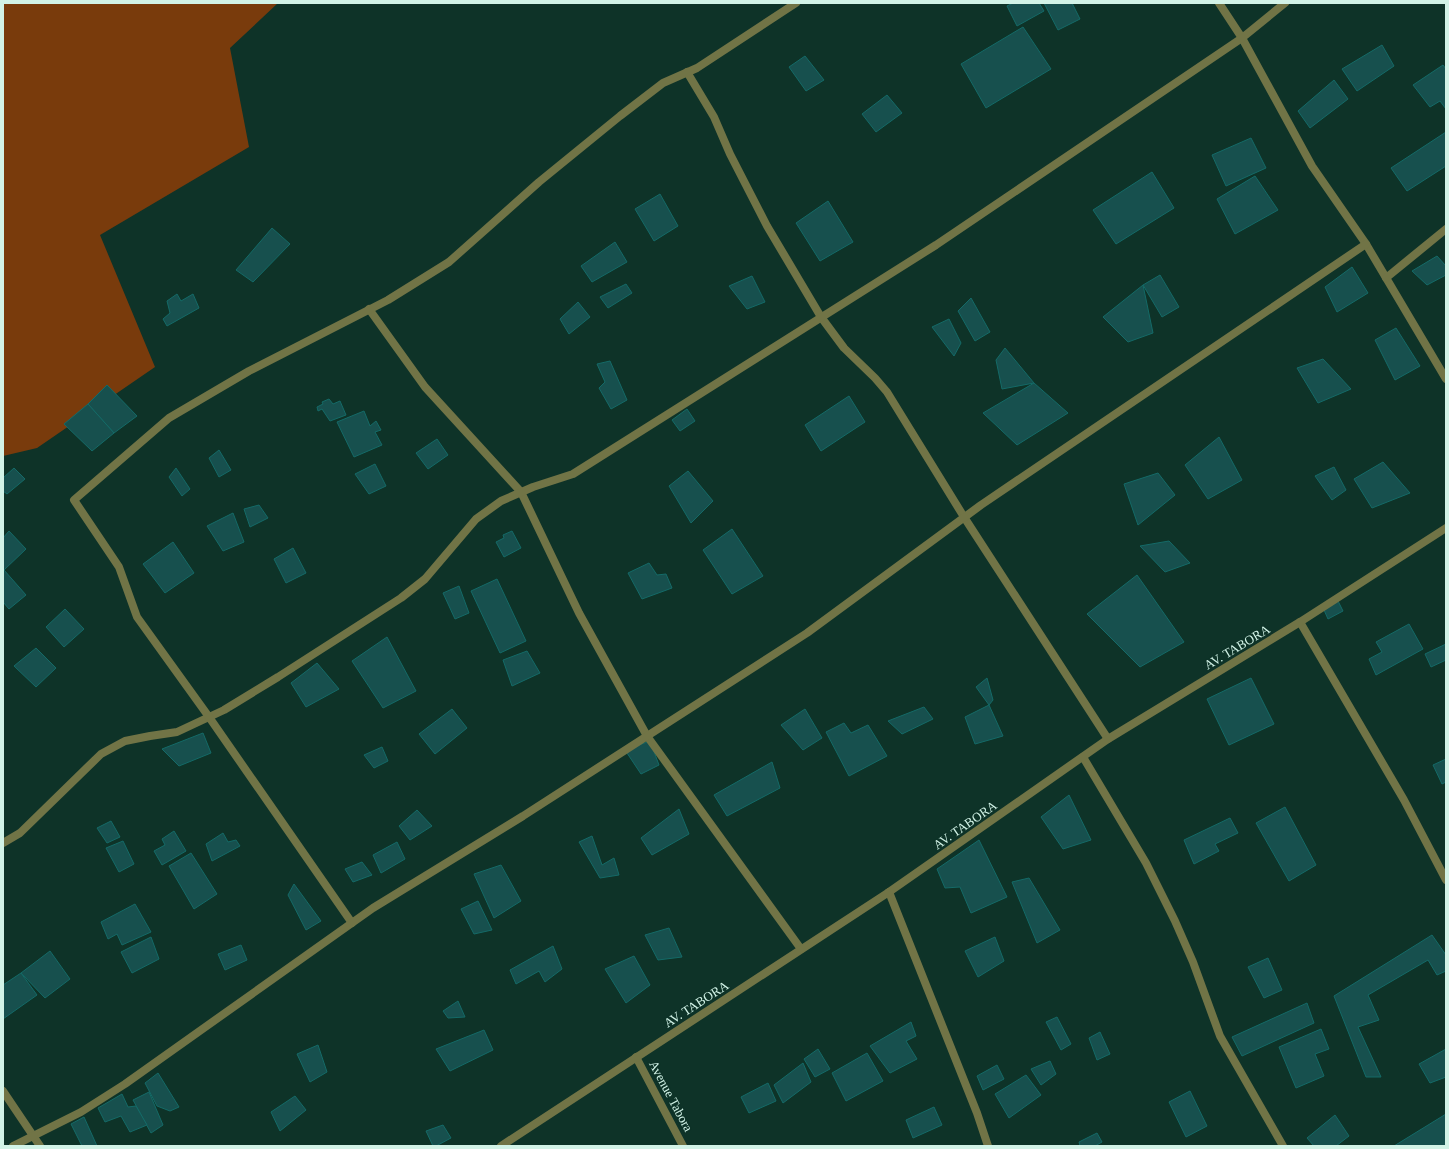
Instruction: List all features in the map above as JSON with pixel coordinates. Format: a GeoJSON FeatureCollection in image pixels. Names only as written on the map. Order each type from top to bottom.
{"type":"FeatureCollection","features":[{"type":"Feature","properties":{"kind":"street"},"geometry":{"type":"LineString","coordinates":[[352,923],[209,717],[137,617],[119,567],[74,500],[169,418],[249,371],[388,300],[448,262],[539,182],[663,83],[697,68],[796,3]]}},
{"type":"Feature","properties":{"kind":"street"},"geometry":{"type":"LineString","coordinates":[[1219,3],[1242,38],[1312,166],[1366,244],[1446,379]]}},
{"type":"Feature","properties":{"kind":"street"},"geometry":{"type":"LineString","coordinates":[[3,843],[20,833],[101,754],[125,741],[177,732],[224,710],[278,677],[401,598],[425,579],[476,519],[501,501],[533,487],[573,474],[936,245],[1242,38],[1285,3]]}},
{"type":"Feature","properties":{"kind":"street"},"geometry":{"type":"LineString","coordinates":[[687,72],[714,117],[730,154],[766,226],[821,317],[844,348],[875,378],[887,392],[964,517],[1108,739]]}},
{"type":"Feature","properties":{"kind":"street"},"geometry":{"type":"LineString","coordinates":[[1386,278],[1446,229]]}},
{"type":"Feature","properties":{"kind":"street"},"geometry":{"type":"LineString","coordinates":[[13,1146],[80,1112],[125,1084],[373,908],[523,816],[807,633],[964,517],[1366,244]]}},
{"type":"Feature","properties":{"kind":"street"},"geometry":{"type":"LineString","coordinates":[[369,309],[426,387],[521,492],[579,613],[647,736],[801,949]]}},
{"type":"Feature","properties":{"kind":"street","name":"AV. TABORA"},"geometry":{"type":"LineString","coordinates":[[501,1146],[890,892],[1108,739],[1300,622],[1446,528]]}},
{"type":"Feature","properties":{"kind":"street"},"geometry":{"type":"LineString","coordinates":[[1300,622],[1404,800],[1446,880]]}},
{"type":"Feature","properties":{"kind":"street"},"geometry":{"type":"LineString","coordinates":[[1083,758],[1146,863],[1175,921],[1220,1036],[1283,1146]]}},
{"type":"Feature","properties":{"kind":"street"},"geometry":{"type":"LineString","coordinates":[[890,892],[977,1113],[988,1146]]}},
{"type":"Feature","properties":{"kind":"street","name":"Avenue Tabora"},"geometry":{"type":"LineString","coordinates":[[636,1057],[683,1146]]}},
{"type":"Feature","properties":{"kind":"street"},"geometry":{"type":"LineString","coordinates":[[3,1091],[40,1146]]}},
{"type":"Feature","properties":{"kind":"shaded area"},"geometry":{"type":"Polygon","coordinates":[[[3,3],[278,3],[230,48],[249,147],[100,235],[155,367],[37,448],[3,456],[3,3]]]}},
{"type":"Feature","properties":{"kind":"building"},"geometry":{"type":"Polygon","coordinates":[[[1013,3],[1039,3],[1044,11],[1017,26],[1007,6],[1013,3]]]}},
{"type":"Feature","properties":{"kind":"building"},"geometry":{"type":"Polygon","coordinates":[[[1044,3],[1072,3],[1080,19],[1058,30],[1044,3]]]}},
{"type":"Feature","properties":{"kind":"building"},"geometry":{"type":"Polygon","coordinates":[[[1023,27],[1051,69],[986,108],[961,64],[1023,27]]]}},
{"type":"Feature","properties":{"kind":"building"},"geometry":{"type":"Polygon","coordinates":[[[1382,45],[1394,66],[1357,91],[1342,69],[1382,45]]]}},
{"type":"Feature","properties":{"kind":"building"},"geometry":{"type":"Polygon","coordinates":[[[805,56],[824,80],[806,91],[789,67],[805,56]]]}},
{"type":"Feature","properties":{"kind":"building"},"geometry":{"type":"Polygon","coordinates":[[[1443,65],[1446,69],[1446,109],[1440,101],[1430,107],[1413,85],[1443,65]]]}},
{"type":"Feature","properties":{"kind":"building"},"geometry":{"type":"Polygon","coordinates":[[[1334,80],[1348,99],[1310,128],[1298,111],[1334,80]]]}},
{"type":"Feature","properties":{"kind":"building"},"geometry":{"type":"Polygon","coordinates":[[[887,95],[902,113],[876,132],[862,114],[887,95]]]}},
{"type":"Feature","properties":{"kind":"building"},"geometry":{"type":"Polygon","coordinates":[[[1446,132],[1446,166],[1407,191],[1391,168],[1446,132]]]}},
{"type":"Feature","properties":{"kind":"building"},"geometry":{"type":"Polygon","coordinates":[[[1251,138],[1266,168],[1226,186],[1212,155],[1251,138]]]}},
{"type":"Feature","properties":{"kind":"building"},"geometry":{"type":"Polygon","coordinates":[[[1152,172],[1174,208],[1116,244],[1093,210],[1152,172]]]}},
{"type":"Feature","properties":{"kind":"building"},"geometry":{"type":"Polygon","coordinates":[[[1255,176],[1278,210],[1235,234],[1217,199],[1255,176]]]}},
{"type":"Feature","properties":{"kind":"building"},"geometry":{"type":"Polygon","coordinates":[[[660,194],[678,226],[654,241],[635,209],[660,194]]]}},
{"type":"Feature","properties":{"kind":"building"},"geometry":{"type":"Polygon","coordinates":[[[828,201],[853,242],[820,261],[796,223],[828,201]]]}},
{"type":"Feature","properties":{"kind":"building"},"geometry":{"type":"Polygon","coordinates":[[[272,228],[290,244],[253,282],[236,270],[272,228]]]}},
{"type":"Feature","properties":{"kind":"building"},"geometry":{"type":"Polygon","coordinates":[[[615,242],[627,262],[592,282],[581,266],[615,242]]]}},
{"type":"Feature","properties":{"kind":"building"},"geometry":{"type":"Polygon","coordinates":[[[1437,256],[1446,266],[1446,275],[1427,285],[1412,271],[1437,256]]]}},
{"type":"Feature","properties":{"kind":"building"},"geometry":{"type":"Polygon","coordinates":[[[1352,267],[1368,293],[1337,312],[1325,287],[1352,267]]]}},
{"type":"Feature","properties":{"kind":"building"},"geometry":{"type":"Polygon","coordinates":[[[1160,275],[1179,307],[1162,317],[1143,285],[1160,275]]]}},
{"type":"Feature","properties":{"kind":"building"},"geometry":{"type":"Polygon","coordinates":[[[752,276],[765,302],[747,309],[729,286],[752,276]]]}},
{"type":"Feature","properties":{"kind":"building"},"geometry":{"type":"Polygon","coordinates":[[[626,284],[632,293],[608,308],[600,297],[626,284]]]}},
{"type":"Feature","properties":{"kind":"building"},"geometry":{"type":"Polygon","coordinates":[[[1143,285],[1153,333],[1128,342],[1103,317],[1143,285]]]}},
{"type":"Feature","properties":{"kind":"building"},"geometry":{"type":"Polygon","coordinates":[[[177,294],[181,301],[193,294],[199,308],[167,326],[163,319],[170,313],[167,301],[177,294]]]}},
{"type":"Feature","properties":{"kind":"building"},"geometry":{"type":"Polygon","coordinates":[[[971,298],[990,332],[975,341],[958,311],[971,298]]]}},
{"type":"Feature","properties":{"kind":"building"},"geometry":{"type":"Polygon","coordinates":[[[578,302],[590,317],[569,334],[560,319],[578,302]]]}},
{"type":"Feature","properties":{"kind":"building"},"geometry":{"type":"Polygon","coordinates":[[[949,319],[961,343],[954,356],[932,327],[949,319]]]}},
{"type":"Feature","properties":{"kind":"building"},"geometry":{"type":"Polygon","coordinates":[[[1396,328],[1420,366],[1395,380],[1375,340],[1396,328]]]}},
{"type":"Feature","properties":{"kind":"building"},"geometry":{"type":"Polygon","coordinates":[[[1005,348],[1034,383],[1002,389],[996,360],[1005,348]]]}},
{"type":"Feature","properties":{"kind":"building"},"geometry":{"type":"Polygon","coordinates":[[[1323,359],[1351,389],[1318,403],[1297,368],[1323,359]]]}},
{"type":"Feature","properties":{"kind":"building"},"geometry":{"type":"Polygon","coordinates":[[[610,361],[627,400],[611,409],[599,388],[605,382],[597,364],[610,361]]]}},
{"type":"Feature","properties":{"kind":"building"},"geometry":{"type":"Polygon","coordinates":[[[1034,383],[1068,413],[1017,445],[983,413],[1034,383]]]}},
{"type":"Feature","properties":{"kind":"building"},"geometry":{"type":"Polygon","coordinates":[[[107,385],[137,416],[114,433],[88,404],[107,385]]]}},
{"type":"Feature","properties":{"kind":"building"},"geometry":{"type":"Polygon","coordinates":[[[849,396],[865,422],[821,451],[805,425],[849,396]]]}},
{"type":"Feature","properties":{"kind":"building"},"geometry":{"type":"Polygon","coordinates":[[[329,399],[333,404],[340,401],[346,415],[330,421],[322,409],[318,411],[317,407],[323,404],[322,402],[329,399]]]}},
{"type":"Feature","properties":{"kind":"building"},"geometry":{"type":"Polygon","coordinates":[[[88,404],[114,433],[92,451],[64,424],[88,404]]]}},
{"type":"Feature","properties":{"kind":"building"},"geometry":{"type":"Polygon","coordinates":[[[687,409],[695,421],[680,431],[672,420],[687,409]]]}},
{"type":"Feature","properties":{"kind":"building"},"geometry":{"type":"Polygon","coordinates":[[[364,411],[370,426],[376,421],[381,430],[375,432],[382,445],[354,457],[337,422],[364,411]]]}},
{"type":"Feature","properties":{"kind":"building"},"geometry":{"type":"Polygon","coordinates":[[[1219,437],[1242,480],[1208,499],[1185,465],[1219,437]]]}},
{"type":"Feature","properties":{"kind":"building"},"geometry":{"type":"Polygon","coordinates":[[[437,439],[448,455],[428,469],[416,453],[437,439]]]}},
{"type":"Feature","properties":{"kind":"building"},"geometry":{"type":"Polygon","coordinates":[[[219,450],[231,470],[219,477],[209,458],[219,450]]]}},
{"type":"Feature","properties":{"kind":"building"},"geometry":{"type":"Polygon","coordinates":[[[1383,462],[1410,493],[1372,508],[1354,479],[1383,462]]]}},
{"type":"Feature","properties":{"kind":"building"},"geometry":{"type":"Polygon","coordinates":[[[375,464],[386,486],[369,494],[355,474],[375,464]]]}},
{"type":"Feature","properties":{"kind":"building"},"geometry":{"type":"Polygon","coordinates":[[[1334,467],[1346,490],[1332,500],[1315,476],[1334,467]]]}},
{"type":"Feature","properties":{"kind":"building"},"geometry":{"type":"Polygon","coordinates":[[[14,468],[25,479],[7,494],[3,491],[3,478],[14,468]]]}},
{"type":"Feature","properties":{"kind":"building"},"geometry":{"type":"Polygon","coordinates":[[[176,468],[190,489],[182,496],[169,477],[176,468]]]}},
{"type":"Feature","properties":{"kind":"building"},"geometry":{"type":"Polygon","coordinates":[[[688,471],[713,501],[691,523],[669,486],[688,471]]]}},
{"type":"Feature","properties":{"kind":"building"},"geometry":{"type":"Polygon","coordinates":[[[1158,473],[1175,495],[1138,525],[1124,484],[1158,473]]]}},
{"type":"Feature","properties":{"kind":"building"},"geometry":{"type":"Polygon","coordinates":[[[259,505],[268,518],[250,527],[244,509],[259,505]]]}},
{"type":"Feature","properties":{"kind":"building"},"geometry":{"type":"Polygon","coordinates":[[[233,513],[244,542],[223,551],[207,526],[233,513]]]}},
{"type":"Feature","properties":{"kind":"building"},"geometry":{"type":"Polygon","coordinates":[[[732,529],[763,576],[732,594],[703,550],[732,529]]]}},
{"type":"Feature","properties":{"kind":"building"},"geometry":{"type":"Polygon","coordinates":[[[9,531],[26,549],[4,570],[3,538],[9,531]]]}},
{"type":"Feature","properties":{"kind":"building"},"geometry":{"type":"Polygon","coordinates":[[[512,531],[521,548],[504,557],[496,542],[504,538],[503,535],[512,531]]]}},
{"type":"Feature","properties":{"kind":"building"},"geometry":{"type":"Polygon","coordinates":[[[1169,541],[1190,563],[1165,572],[1140,546],[1169,541]]]}},
{"type":"Feature","properties":{"kind":"building"},"geometry":{"type":"Polygon","coordinates":[[[173,542],[194,573],[165,593],[143,564],[173,542]]]}},
{"type":"Feature","properties":{"kind":"building"},"geometry":{"type":"Polygon","coordinates":[[[293,548],[306,573],[286,583],[274,559],[293,548]]]}},
{"type":"Feature","properties":{"kind":"building"},"geometry":{"type":"Polygon","coordinates":[[[649,563],[657,575],[666,574],[672,588],[642,599],[628,573],[649,563]]]}},
{"type":"Feature","properties":{"kind":"building"},"geometry":{"type":"Polygon","coordinates":[[[4,570],[26,595],[9,609],[3,602],[4,570]]]}},
{"type":"Feature","properties":{"kind":"building"},"geometry":{"type":"Polygon","coordinates":[[[1137,575],[1184,642],[1140,667],[1087,614],[1137,575]]]}},
{"type":"Feature","properties":{"kind":"building"},"geometry":{"type":"Polygon","coordinates":[[[497,579],[526,641],[500,653],[471,591],[497,579]]]}},
{"type":"Feature","properties":{"kind":"building"},"geometry":{"type":"Polygon","coordinates":[[[459,586],[469,613],[455,619],[443,593],[459,586]]]}},
{"type":"Feature","properties":{"kind":"building"},"geometry":{"type":"Polygon","coordinates":[[[1338,601],[1343,611],[1328,619],[1324,610],[1338,601]]]}},
{"type":"Feature","properties":{"kind":"building"},"geometry":{"type":"Polygon","coordinates":[[[65,609],[84,629],[64,647],[46,627],[65,609]]]}},
{"type":"Feature","properties":{"kind":"building"},"geometry":{"type":"Polygon","coordinates":[[[1409,624],[1423,649],[1376,675],[1369,659],[1382,652],[1376,642],[1409,624]]]}},
{"type":"Feature","properties":{"kind":"building"},"geometry":{"type":"Polygon","coordinates":[[[387,637],[416,691],[383,708],[352,661],[387,637]]]}},
{"type":"Feature","properties":{"kind":"building"},"geometry":{"type":"Polygon","coordinates":[[[1446,644],[1446,660],[1431,667],[1425,654],[1446,644]]]}},
{"type":"Feature","properties":{"kind":"building"},"geometry":{"type":"Polygon","coordinates":[[[36,648],[56,668],[36,687],[14,666],[36,648]]]}},
{"type":"Feature","properties":{"kind":"building"},"geometry":{"type":"Polygon","coordinates":[[[527,651],[540,673],[512,686],[503,660],[527,651]]]}},
{"type":"Feature","properties":{"kind":"building"},"geometry":{"type":"Polygon","coordinates":[[[317,663],[339,689],[306,707],[291,683],[317,663]]]}},
{"type":"Feature","properties":{"kind":"building"},"geometry":{"type":"Polygon","coordinates":[[[987,678],[993,700],[989,705],[976,687],[987,678]]]}},
{"type":"Feature","properties":{"kind":"building"},"geometry":{"type":"Polygon","coordinates":[[[1251,678],[1274,724],[1229,745],[1207,699],[1251,678]]]}},
{"type":"Feature","properties":{"kind":"building"},"geometry":{"type":"Polygon","coordinates":[[[989,705],[1003,736],[975,744],[965,717],[989,705]]]}},
{"type":"Feature","properties":{"kind":"building"},"geometry":{"type":"Polygon","coordinates":[[[924,707],[933,719],[902,734],[888,721],[924,707]]]}},
{"type":"Feature","properties":{"kind":"building"},"geometry":{"type":"Polygon","coordinates":[[[452,709],[467,728],[435,754],[419,734],[452,709]]]}},
{"type":"Feature","properties":{"kind":"building"},"geometry":{"type":"Polygon","coordinates":[[[805,709],[822,738],[803,750],[781,725],[805,709]]]}},
{"type":"Feature","properties":{"kind":"building"},"geometry":{"type":"Polygon","coordinates":[[[844,723],[851,733],[868,725],[887,756],[849,776],[826,732],[844,723]]]}},
{"type":"Feature","properties":{"kind":"building"},"geometry":{"type":"Polygon","coordinates":[[[203,733],[211,753],[179,766],[162,749],[203,733]]]}},
{"type":"Feature","properties":{"kind":"building"},"geometry":{"type":"Polygon","coordinates":[[[650,741],[659,765],[641,774],[625,750],[650,741]]]}},
{"type":"Feature","properties":{"kind":"building"},"geometry":{"type":"Polygon","coordinates":[[[382,747],[388,761],[374,768],[364,755],[382,747]]]}},
{"type":"Feature","properties":{"kind":"building"},"geometry":{"type":"Polygon","coordinates":[[[1446,759],[1446,782],[1442,784],[1433,765],[1446,759]]]}},
{"type":"Feature","properties":{"kind":"building"},"geometry":{"type":"Polygon","coordinates":[[[772,762],[780,788],[727,816],[714,795],[772,762]]]}},
{"type":"Feature","properties":{"kind":"building"},"geometry":{"type":"Polygon","coordinates":[[[1069,795],[1091,840],[1063,849],[1041,817],[1069,795]]]}},
{"type":"Feature","properties":{"kind":"building"},"geometry":{"type":"Polygon","coordinates":[[[1285,807],[1316,865],[1289,881],[1256,823],[1285,807]]]}},
{"type":"Feature","properties":{"kind":"building"},"geometry":{"type":"Polygon","coordinates":[[[679,809],[689,834],[652,855],[641,838],[679,809]]]}},
{"type":"Feature","properties":{"kind":"building"},"geometry":{"type":"Polygon","coordinates":[[[417,810],[432,826],[410,840],[399,826],[417,810]]]}},
{"type":"Feature","properties":{"kind":"building"},"geometry":{"type":"Polygon","coordinates":[[[1230,818],[1238,833],[1215,844],[1219,851],[1194,864],[1184,840],[1230,818]]]}},
{"type":"Feature","properties":{"kind":"building"},"geometry":{"type":"Polygon","coordinates":[[[111,821],[120,837],[107,843],[97,828],[111,821]]]}},
{"type":"Feature","properties":{"kind":"building"},"geometry":{"type":"Polygon","coordinates":[[[174,831],[186,851],[162,865],[154,851],[165,845],[162,839],[174,831]]]}},
{"type":"Feature","properties":{"kind":"building"},"geometry":{"type":"Polygon","coordinates":[[[223,833],[228,842],[236,840],[240,846],[212,861],[206,844],[223,833]]]}},
{"type":"Feature","properties":{"kind":"building"},"geometry":{"type":"Polygon","coordinates":[[[592,836],[602,865],[614,858],[619,875],[600,878],[579,842],[592,836]]]}},
{"type":"Feature","properties":{"kind":"building"},"geometry":{"type":"Polygon","coordinates":[[[979,840],[1007,897],[971,913],[960,887],[945,888],[937,869],[979,840]]]}},
{"type":"Feature","properties":{"kind":"building"},"geometry":{"type":"Polygon","coordinates":[[[123,841],[134,864],[119,872],[106,848],[123,841]]]}},
{"type":"Feature","properties":{"kind":"building"},"geometry":{"type":"Polygon","coordinates":[[[397,842],[405,859],[381,873],[373,855],[397,842]]]}},
{"type":"Feature","properties":{"kind":"building"},"geometry":{"type":"Polygon","coordinates":[[[191,853],[217,894],[194,909],[169,866],[191,853]]]}},
{"type":"Feature","properties":{"kind":"building"},"geometry":{"type":"Polygon","coordinates":[[[362,862],[372,875],[353,882],[345,869],[362,862]]]}},
{"type":"Feature","properties":{"kind":"building"},"geometry":{"type":"Polygon","coordinates":[[[501,865],[521,901],[494,918],[474,874],[501,865]]]}},
{"type":"Feature","properties":{"kind":"building"},"geometry":{"type":"Polygon","coordinates":[[[1029,878],[1060,930],[1037,943],[1012,882],[1029,878]]]}},
{"type":"Feature","properties":{"kind":"building"},"geometry":{"type":"Polygon","coordinates":[[[294,884],[321,921],[306,930],[288,895],[294,884]]]}},
{"type":"Feature","properties":{"kind":"building"},"geometry":{"type":"Polygon","coordinates":[[[478,901],[492,930],[474,934],[461,909],[478,901]]]}},
{"type":"Feature","properties":{"kind":"building"},"geometry":{"type":"Polygon","coordinates":[[[135,904],[151,932],[122,945],[117,934],[108,939],[101,922],[135,904]]]}},
{"type":"Feature","properties":{"kind":"building"},"geometry":{"type":"Polygon","coordinates":[[[669,928],[682,957],[658,960],[645,935],[669,928]]]}},
{"type":"Feature","properties":{"kind":"building"},"geometry":{"type":"Polygon","coordinates":[[[1432,935],[1446,955],[1446,971],[1437,975],[1428,960],[1368,995],[1379,1020],[1358,1027],[1381,1077],[1366,1077],[1334,996],[1432,935]]]}},
{"type":"Feature","properties":{"kind":"building"},"geometry":{"type":"Polygon","coordinates":[[[151,937],[159,959],[132,973],[121,952],[151,937]]]}},
{"type":"Feature","properties":{"kind":"building"},"geometry":{"type":"Polygon","coordinates":[[[995,937],[1004,961],[978,977],[965,951],[995,937]]]}},
{"type":"Feature","properties":{"kind":"building"},"geometry":{"type":"Polygon","coordinates":[[[241,945],[247,960],[225,970],[218,954],[241,945]]]}},
{"type":"Feature","properties":{"kind":"building"},"geometry":{"type":"Polygon","coordinates":[[[553,946],[562,969],[545,982],[539,971],[516,984],[510,970],[553,946]]]}},
{"type":"Feature","properties":{"kind":"building"},"geometry":{"type":"Polygon","coordinates":[[[50,951],[70,979],[45,998],[21,973],[50,951]]]}},
{"type":"Feature","properties":{"kind":"building"},"geometry":{"type":"Polygon","coordinates":[[[634,956],[650,985],[626,1003],[605,969],[634,956]]]}},
{"type":"Feature","properties":{"kind":"building"},"geometry":{"type":"Polygon","coordinates":[[[1268,958],[1282,990],[1264,998],[1248,967],[1268,958]]]}},
{"type":"Feature","properties":{"kind":"building"},"geometry":{"type":"Polygon","coordinates":[[[21,973],[37,995],[3,1019],[3,985],[21,973]]]}},
{"type":"Feature","properties":{"kind":"building"},"geometry":{"type":"Polygon","coordinates":[[[458,1001],[465,1017],[448,1018],[443,1011],[458,1001]]]}},
{"type":"Feature","properties":{"kind":"building"},"geometry":{"type":"Polygon","coordinates":[[[1307,1003],[1314,1023],[1242,1056],[1232,1037],[1307,1003]]]}},
{"type":"Feature","properties":{"kind":"building"},"geometry":{"type":"Polygon","coordinates":[[[1057,1017],[1071,1044],[1061,1050],[1046,1022],[1057,1017]]]}},
{"type":"Feature","properties":{"kind":"building"},"geometry":{"type":"Polygon","coordinates":[[[911,1022],[916,1036],[906,1041],[917,1059],[890,1073],[870,1046],[911,1022]]]}},
{"type":"Feature","properties":{"kind":"building"},"geometry":{"type":"Polygon","coordinates":[[[1321,1029],[1329,1049],[1315,1054],[1324,1076],[1296,1088],[1279,1047],[1321,1029]]]}},
{"type":"Feature","properties":{"kind":"building"},"geometry":{"type":"Polygon","coordinates":[[[484,1030],[493,1050],[450,1071],[436,1049],[484,1030]]]}},
{"type":"Feature","properties":{"kind":"building"},"geometry":{"type":"Polygon","coordinates":[[[1100,1032],[1110,1054],[1097,1060],[1089,1038],[1100,1032]]]}},
{"type":"Feature","properties":{"kind":"building"},"geometry":{"type":"Polygon","coordinates":[[[318,1045],[327,1072],[310,1082],[297,1054],[318,1045]]]}},
{"type":"Feature","properties":{"kind":"building"},"geometry":{"type":"Polygon","coordinates":[[[818,1049],[830,1069],[815,1077],[804,1059],[818,1049]]]}},
{"type":"Feature","properties":{"kind":"building"},"geometry":{"type":"Polygon","coordinates":[[[1446,1049],[1446,1077],[1430,1083],[1419,1064],[1446,1049]]]}},
{"type":"Feature","properties":{"kind":"building"},"geometry":{"type":"Polygon","coordinates":[[[867,1053],[883,1081],[846,1101],[832,1073],[867,1053]]]}},
{"type":"Feature","properties":{"kind":"building"},"geometry":{"type":"Polygon","coordinates":[[[1050,1061],[1056,1074],[1041,1085],[1031,1069],[1050,1061]]]}},
{"type":"Feature","properties":{"kind":"building"},"geometry":{"type":"Polygon","coordinates":[[[803,1063],[811,1082],[783,1103],[774,1085],[803,1063]]]}},
{"type":"Feature","properties":{"kind":"building"},"geometry":{"type":"Polygon","coordinates":[[[997,1065],[1004,1079],[983,1090],[977,1076],[997,1065]]]}},
{"type":"Feature","properties":{"kind":"building"},"geometry":{"type":"Polygon","coordinates":[[[158,1073],[179,1107],[170,1111],[157,1106],[145,1083],[158,1073]]]}},
{"type":"Feature","properties":{"kind":"building"},"geometry":{"type":"Polygon","coordinates":[[[1026,1075],[1041,1095],[1009,1118],[995,1094],[1026,1075]]]}},
{"type":"Feature","properties":{"kind":"building"},"geometry":{"type":"Polygon","coordinates":[[[768,1083],[776,1101],[749,1113],[741,1097],[768,1083]]]}},
{"type":"Feature","properties":{"kind":"building"},"geometry":{"type":"Polygon","coordinates":[[[1190,1091],[1207,1126],[1186,1137],[1169,1102],[1190,1091]]]}},
{"type":"Feature","properties":{"kind":"building"},"geometry":{"type":"Polygon","coordinates":[[[149,1092],[163,1125],[151,1133],[133,1100],[149,1092]]]}},
{"type":"Feature","properties":{"kind":"building"},"geometry":{"type":"Polygon","coordinates":[[[122,1094],[128,1107],[136,1106],[147,1125],[130,1132],[121,1116],[105,1122],[98,1108],[122,1094]]]}},
{"type":"Feature","properties":{"kind":"building"},"geometry":{"type":"Polygon","coordinates":[[[295,1096],[306,1110],[280,1131],[271,1112],[295,1096]]]}},
{"type":"Feature","properties":{"kind":"building"},"geometry":{"type":"Polygon","coordinates":[[[934,1107],[942,1125],[913,1138],[906,1120],[934,1107]]]}},
{"type":"Feature","properties":{"kind":"building"},"geometry":{"type":"Polygon","coordinates":[[[1446,1114],[1446,1146],[1394,1146],[1446,1114]]]}},
{"type":"Feature","properties":{"kind":"building"},"geometry":{"type":"Polygon","coordinates":[[[1335,1115],[1349,1136],[1336,1146],[1314,1146],[1307,1138],[1335,1115]]]}},
{"type":"Feature","properties":{"kind":"building"},"geometry":{"type":"Polygon","coordinates":[[[84,1117],[97,1146],[82,1146],[71,1124],[84,1117]]]}},
{"type":"Feature","properties":{"kind":"building"},"geometry":{"type":"Polygon","coordinates":[[[443,1125],[451,1138],[436,1146],[433,1146],[426,1131],[443,1125]]]}},
{"type":"Feature","properties":{"kind":"building"},"geometry":{"type":"Polygon","coordinates":[[[1097,1133],[1102,1142],[1095,1146],[1080,1146],[1079,1142],[1097,1133]]]}}]}
